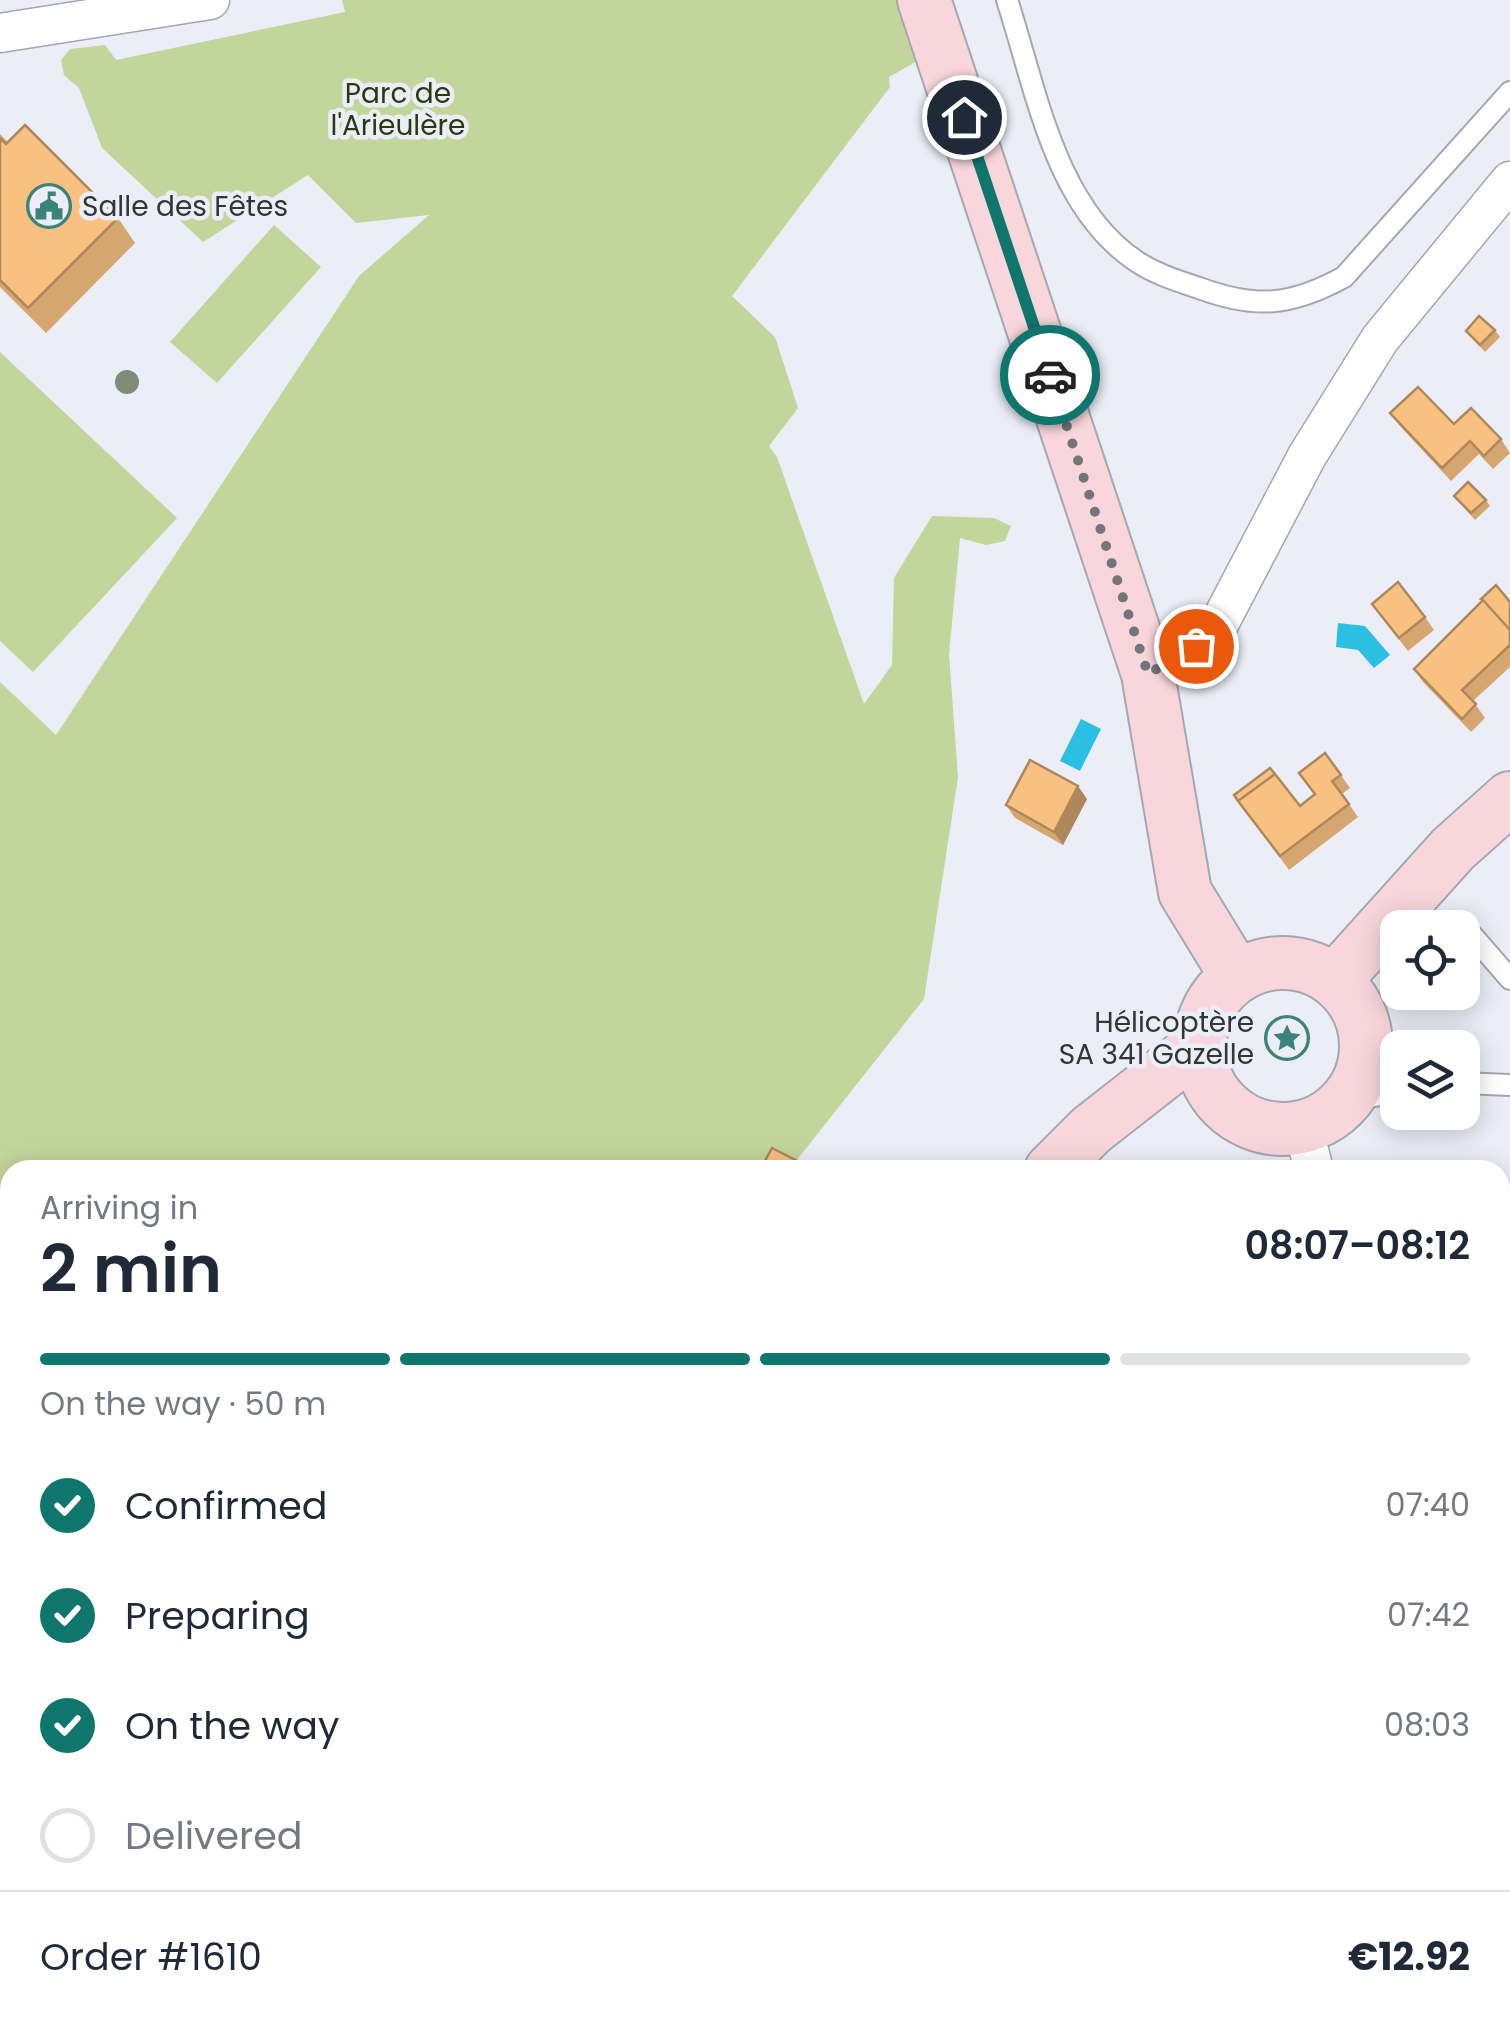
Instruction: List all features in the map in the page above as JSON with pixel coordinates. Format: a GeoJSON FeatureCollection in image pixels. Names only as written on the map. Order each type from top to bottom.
{"type":"FeatureCollection","features":[{"type":"Feature","properties":{"kind":"main road"},"geometry":{"type":"LineString","coordinates":[[924,0],[1142,656],[1185,892],[1237,977]]}},
{"type":"Feature","properties":{"kind":"main road"},"geometry":{"type":"LineString","coordinates":[[1334,980],[1453,849],[1510,798]]}},
{"type":"Feature","properties":{"kind":"main road"},"geometry":{"type":"LineString","coordinates":[[1380,1045],[1350,997],[1334,980],[1309,967],[1285,963],[1260,966],[1237,977],[1217,996],[1204,1022],[1201,1044],[1206,1077],[1218,1098],[1256,1125],[1321,1132],[1380,1051]]}},
{"type":"Feature","properties":{"kind":"main road"},"geometry":{"type":"LineString","coordinates":[[1061,1160],[1090,1130],[1201,1044]]}},
{"type":"Feature","properties":{"kind":"main road"},"geometry":{"type":"LineString","coordinates":[[1076,1160],[1122,1131],[1171,1109],[1218,1098]]}},
{"type":"Feature","properties":{"kind":"street"},"geometry":{"type":"LineString","coordinates":[[0,33],[210,0]]}},
{"type":"Feature","properties":{"kind":"street"},"geometry":{"type":"LineString","coordinates":[[1142,656],[1196,646],[1219,624],[1308,456],[1380,339],[1510,181]]}},
{"type":"Feature","properties":{"kind":"lane"},"geometry":{"type":"LineString","coordinates":[[1007,0],[1056,152],[1098,227],[1136,261],[1215,294],[1274,304],[1313,294],[1344,277],[1510,92]]}},
{"type":"Feature","properties":{"kind":"lane"},"geometry":{"type":"LineString","coordinates":[[1480,944],[1510,979]]}},
{"type":"Feature","properties":{"kind":"lane"},"geometry":{"type":"LineString","coordinates":[[1480,1084],[1510,1085]]}},
{"type":"Feature","properties":{"kind":"lane"},"geometry":{"type":"LineString","coordinates":[[1321,1132],[1380,1101]]}},
{"type":"Feature","properties":{"kind":"green space","name":"Parc de l'Arieulère"},"geometry":{"type":"Polygon","coordinates":[[[342,0],[906,0],[926,56],[889,77],[890,87],[732,296],[775,337],[798,408],[769,446],[777,457],[864,704],[892,665],[894,578],[932,516],[994,518],[1011,526],[1005,541],[986,545],[960,538],[949,654],[958,777],[924,999],[797,1160],[0,1160],[0,682],[56,735],[359,276],[429,215],[356,223],[308,175],[203,242],[102,148],[79,88],[64,75],[61,60],[70,49],[105,45],[116,60],[345,12],[342,0]]]}},
{"type":"Feature","properties":{"kind":"green space"},"geometry":{"type":"Polygon","coordinates":[[[274,225],[321,267],[217,383],[170,342],[274,225]]]}},
{"type":"Feature","properties":{"kind":"green space"},"geometry":{"type":"Polygon","coordinates":[[[0,352],[177,518],[33,672],[0,641],[0,352]]]}},
{"type":"Feature","properties":{"kind":"water"},"geometry":{"type":"Polygon","coordinates":[[[1338,623],[1365,626],[1390,655],[1374,668],[1358,650],[1336,647],[1338,623]]]}},
{"type":"Feature","properties":{"kind":"water"},"geometry":{"type":"Polygon","coordinates":[[[1081,719],[1101,729],[1080,771],[1060,761],[1081,719]]]}},
{"type":"Feature","properties":{"kind":"building","name":"Salle des Fêtes"},"geometry":{"type":"Polygon","coordinates":[[[25,125],[118,218],[28,308],[0,280],[0,138],[6,144],[25,125]]]}},
{"type":"Feature","properties":{"kind":"building"},"geometry":{"type":"Polygon","coordinates":[[[1479,316],[1495,330],[1480,345],[1466,331],[1479,316]]]}},
{"type":"Feature","properties":{"kind":"building"},"geometry":{"type":"Polygon","coordinates":[[[1418,387],[1454,424],[1471,408],[1501,439],[1484,456],[1470,441],[1442,468],[1390,413],[1418,387]]]}},
{"type":"Feature","properties":{"kind":"building"},"geometry":{"type":"Polygon","coordinates":[[[1468,482],[1486,500],[1471,513],[1454,496],[1468,482]]]}},
{"type":"Feature","properties":{"kind":"building"},"geometry":{"type":"Polygon","coordinates":[[[1398,582],[1425,617],[1399,638],[1372,604],[1398,582]]]}},
{"type":"Feature","properties":{"kind":"building"},"geometry":{"type":"Polygon","coordinates":[[[1496,585],[1510,602],[1510,630],[1481,599],[1496,585]]]}},
{"type":"Feature","properties":{"kind":"building"},"geometry":{"type":"Polygon","coordinates":[[[1483,600],[1510,630],[1510,645],[1462,690],[1476,704],[1462,719],[1414,669],[1483,600]]]}},
{"type":"Feature","properties":{"kind":"building"},"geometry":{"type":"Polygon","coordinates":[[[1325,753],[1341,775],[1332,781],[1349,804],[1280,856],[1238,801],[1275,774],[1300,806],[1315,794],[1299,773],[1325,753]]]}},
{"type":"Feature","properties":{"kind":"building"},"geometry":{"type":"Polygon","coordinates":[[[1030,760],[1078,786],[1054,832],[1006,805],[1030,760]]]}},
{"type":"Feature","properties":{"kind":"building"},"geometry":{"type":"Polygon","coordinates":[[[1270,768],[1275,774],[1238,801],[1234,795],[1270,768]]]}},
{"type":"Feature","properties":{"kind":"building"},"geometry":{"type":"Polygon","coordinates":[[[772,1148],[795,1160],[765,1160],[772,1148]]]}},
{"type":"Feature","properties":{"kind":"way so far"},"geometry":{"type":"LineString","coordinates":[[1050,375],[1148,674],[1196,646]]}},
{"type":"Feature","properties":{"kind":"place","name":"Salle des Fêtes"},"geometry":{"type":"Point","coordinates":[49,206]}},
{"type":"Feature","properties":{"kind":"place","name":"Hélicoptère SA 341 Gazelle"},"geometry":{"type":"Point","coordinates":[1287,1038]}},
{"type":"Feature","properties":{"kind":"route"},"geometry":{"type":"LineString","coordinates":[[964,117],[1050,375]]}}]}
